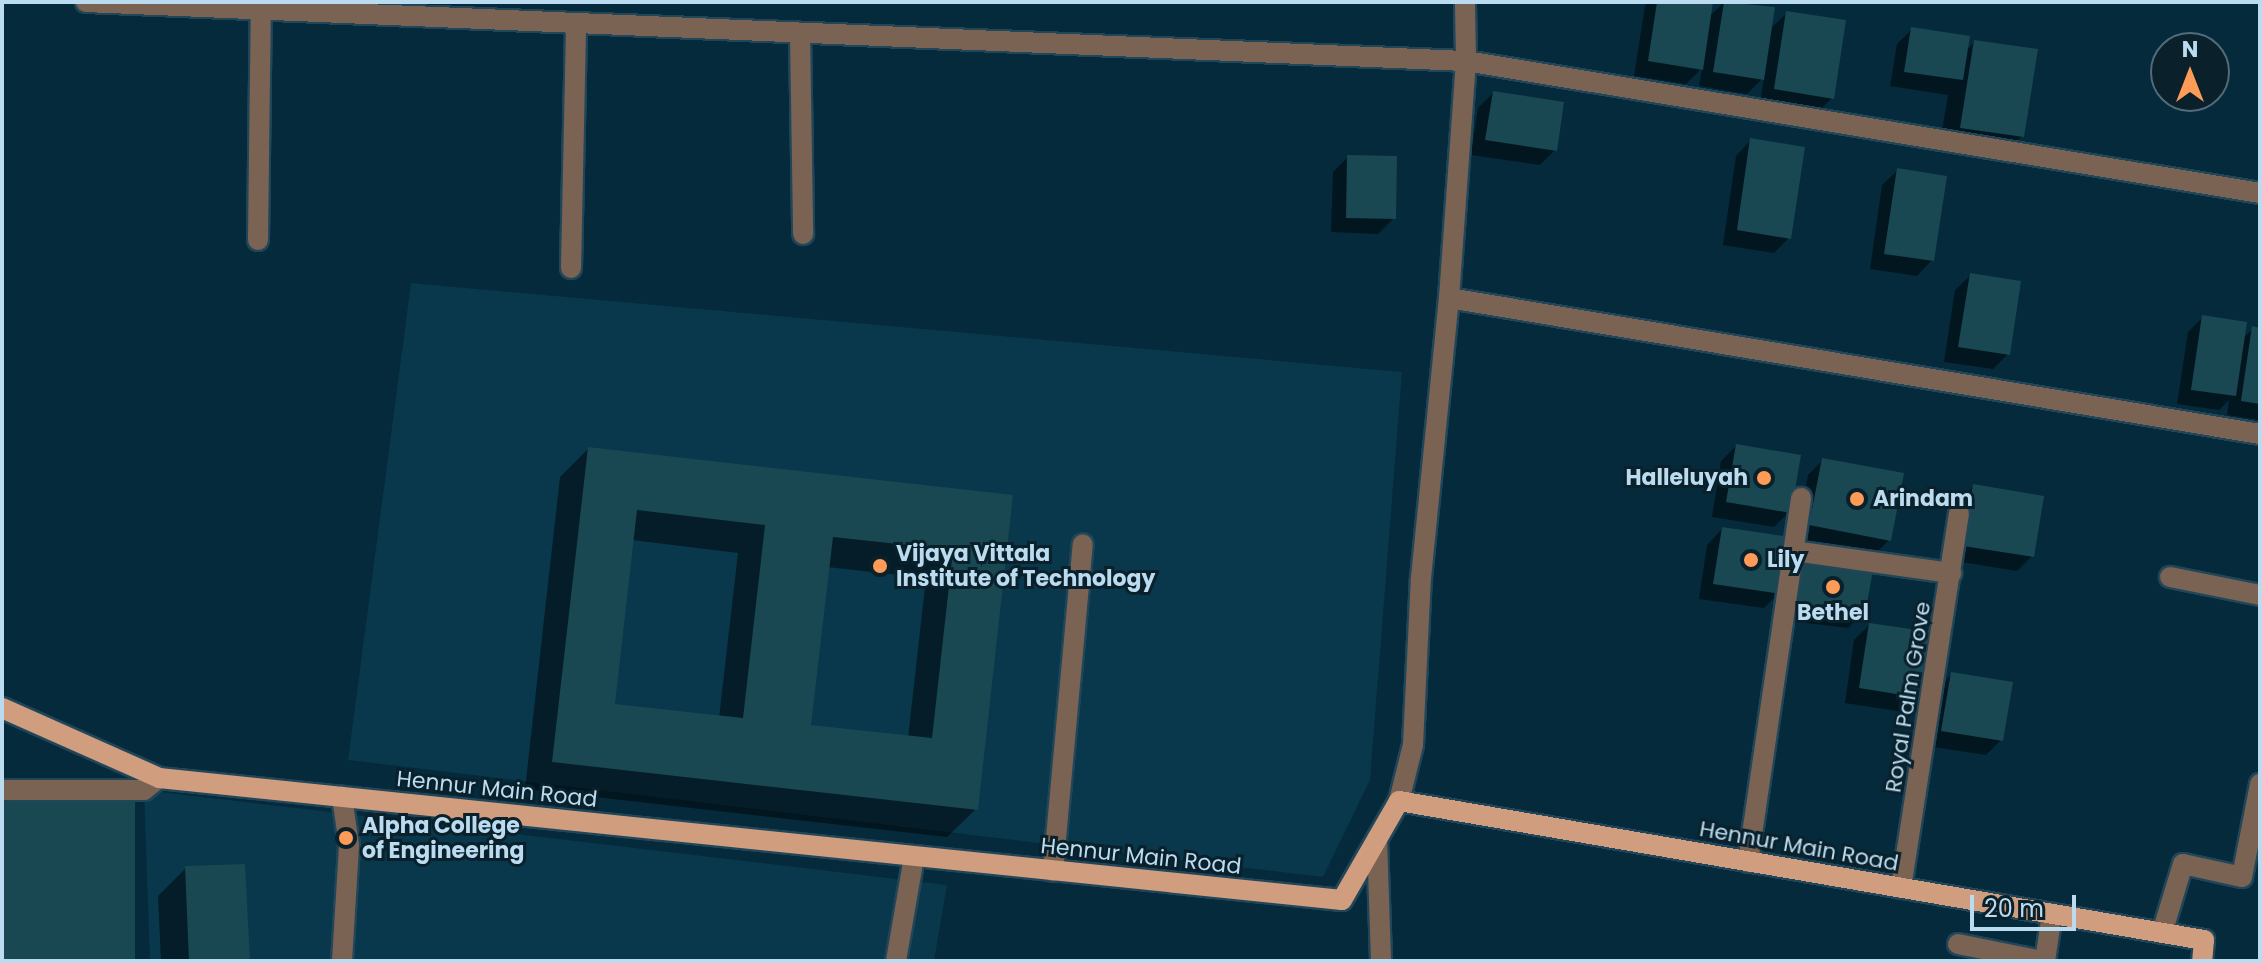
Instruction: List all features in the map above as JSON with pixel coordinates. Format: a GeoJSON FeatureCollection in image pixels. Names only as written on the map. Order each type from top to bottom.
{"type":"FeatureCollection","features":[{"type":"Feature","properties":{"kind":"main road","name":"Hennur Main Road"},"geometry":{"type":"LineString","coordinates":[[2,708],[159,778],[1342,900],[1399,801],[2204,940],[2202,961]]}},
{"type":"Feature","properties":{"kind":"street"},"geometry":{"type":"LineString","coordinates":[[86,2],[1466,61],[2260,193]]}},
{"type":"Feature","properties":{"kind":"street"},"geometry":{"type":"LineString","coordinates":[[1399,801],[1413,745],[1421,578],[1449,298],[1466,61],[1465,2]]}},
{"type":"Feature","properties":{"kind":"street"},"geometry":{"type":"LineString","coordinates":[[258,240],[261,10]]}},
{"type":"Feature","properties":{"kind":"street"},"geometry":{"type":"LineString","coordinates":[[571,268],[576,23]]}},
{"type":"Feature","properties":{"kind":"street"},"geometry":{"type":"LineString","coordinates":[[800,33],[803,234]]}},
{"type":"Feature","properties":{"kind":"street"},"geometry":{"type":"LineString","coordinates":[[1449,298],[2260,434]]}},
{"type":"Feature","properties":{"kind":"street"},"geometry":{"type":"LineString","coordinates":[[1748,862],[1801,498]]}},
{"type":"Feature","properties":{"kind":"street","name":"Royal Palm Grove"},"geometry":{"type":"LineString","coordinates":[[1901,888],[1959,513]]}},
{"type":"Feature","properties":{"kind":"street"},"geometry":{"type":"LineString","coordinates":[[1053,871],[1083,544]]}},
{"type":"Feature","properties":{"kind":"street"},"geometry":{"type":"LineString","coordinates":[[1794,551],[1951,573]]}},
{"type":"Feature","properties":{"kind":"street"},"geometry":{"type":"LineString","coordinates":[[2170,577],[2260,595]]}},
{"type":"Feature","properties":{"kind":"street"},"geometry":{"type":"LineString","coordinates":[[2,790],[144,790],[159,778]]}},
{"type":"Feature","properties":{"kind":"street"},"geometry":{"type":"LineString","coordinates":[[2162,933],[2183,864],[2242,877],[2260,784]]}},
{"type":"Feature","properties":{"kind":"street"},"geometry":{"type":"LineString","coordinates":[[342,797],[349,845],[342,961]]}},
{"type":"Feature","properties":{"kind":"street"},"geometry":{"type":"LineString","coordinates":[[1377,839],[1381,961]]}},
{"type":"Feature","properties":{"kind":"street"},"geometry":{"type":"LineString","coordinates":[[896,961],[914,857]]}},
{"type":"Feature","properties":{"kind":"street"},"geometry":{"type":"LineString","coordinates":[[1958,944],[2044,961],[2052,914]]}},
{"type":"Feature","properties":{"kind":"shaded area","name":"Vijaya Vittala Institute of Technology"},"geometry":{"type":"Polygon","coordinates":[[[411,283],[1402,372],[1370,780],[1323,877],[348,760],[411,283]]]}},
{"type":"Feature","properties":{"kind":"shaded area","name":"Alpha College of Engineering"},"geometry":{"type":"Polygon","coordinates":[[[144,790],[947,885],[934,961],[150,961],[144,790]]]}},
{"type":"Feature","properties":{"kind":"building"},"geometry":{"type":"Polygon","coordinates":[[[1657,2],[1713,2],[1703,70],[1648,61],[1657,2]]]}},
{"type":"Feature","properties":{"kind":"building"},"geometry":{"type":"Polygon","coordinates":[[[1724,2],[1775,7],[1764,80],[1713,72],[1724,2]]]}},
{"type":"Feature","properties":{"kind":"building"},"geometry":{"type":"Polygon","coordinates":[[[1786,11],[1846,20],[1834,99],[1774,89],[1786,11]]]}},
{"type":"Feature","properties":{"kind":"building"},"geometry":{"type":"Polygon","coordinates":[[[1911,27],[1970,36],[1963,80],[1904,72],[1911,27]]]}},
{"type":"Feature","properties":{"kind":"building"},"geometry":{"type":"Polygon","coordinates":[[[1974,40],[2038,49],[2024,137],[1960,128],[1974,40]]]}},
{"type":"Feature","properties":{"kind":"building"},"geometry":{"type":"Polygon","coordinates":[[[1493,91],[1564,102],[1557,151],[1485,140],[1493,91]]]}},
{"type":"Feature","properties":{"kind":"building"},"geometry":{"type":"Polygon","coordinates":[[[1750,138],[1805,147],[1791,239],[1737,230],[1750,138]]]}},
{"type":"Feature","properties":{"kind":"building"},"geometry":{"type":"Polygon","coordinates":[[[1347,155],[1397,156],[1396,219],[1346,218],[1347,155]]]}},
{"type":"Feature","properties":{"kind":"building"},"geometry":{"type":"Polygon","coordinates":[[[1897,168],[1947,176],[1934,261],[1884,254],[1897,168]]]}},
{"type":"Feature","properties":{"kind":"building"},"geometry":{"type":"Polygon","coordinates":[[[1970,273],[2021,281],[2010,355],[1958,347],[1970,273]]]}},
{"type":"Feature","properties":{"kind":"building"},"geometry":{"type":"Polygon","coordinates":[[[2202,315],[2247,322],[2236,396],[2191,390],[2202,315]]]}},
{"type":"Feature","properties":{"kind":"building"},"geometry":{"type":"Polygon","coordinates":[[[2252,326],[2260,328],[2260,404],[2241,401],[2252,326]]]}},
{"type":"Feature","properties":{"kind":"building","name":"Halleluyah"},"geometry":{"type":"Polygon","coordinates":[[[1736,444],[1801,455],[1791,513],[1726,502],[1736,444]]]}},
{"type":"Feature","properties":{"kind":"building"},"geometry":{"type":"Polygon","coordinates":[[[588,447],[1013,495],[978,810],[552,762],[588,447]],[[637,510],[615,704],[743,718],[765,525],[637,510]],[[833,537],[811,725],[932,738],[953,550],[833,537]]]}},
{"type":"Feature","properties":{"kind":"building","name":"Arindam"},"geometry":{"type":"Polygon","coordinates":[[[1822,458],[1904,473],[1891,541],[1809,525],[1822,458]]]}},
{"type":"Feature","properties":{"kind":"building"},"geometry":{"type":"Polygon","coordinates":[[[1973,484],[2044,496],[2034,557],[1963,546],[1973,484]]]}},
{"type":"Feature","properties":{"kind":"building","name":"Lily"},"geometry":{"type":"Polygon","coordinates":[[[1722,527],[1790,537],[1781,594],[1713,584],[1722,527]]]}},
{"type":"Feature","properties":{"kind":"building","name":"Bethel"},"geometry":{"type":"Polygon","coordinates":[[[1800,560],[1873,570],[1865,614],[1795,605],[1800,560]]]}},
{"type":"Feature","properties":{"kind":"building"},"geometry":{"type":"Polygon","coordinates":[[[1869,623],[1931,632],[1921,698],[1859,688],[1869,623]]]}},
{"type":"Feature","properties":{"kind":"building"},"geometry":{"type":"Polygon","coordinates":[[[1951,672],[2013,682],[2003,741],[1941,731],[1951,672]]]}},
{"type":"Feature","properties":{"kind":"building"},"geometry":{"type":"Polygon","coordinates":[[[2,797],[135,797],[135,961],[2,961],[2,797]]]}},
{"type":"Feature","properties":{"kind":"building"},"geometry":{"type":"Polygon","coordinates":[[[245,864],[250,961],[189,961],[185,866],[245,864]]]}},
{"type":"Feature","properties":{"kind":"place","name":"Halleluyah"},"geometry":{"type":"Point","coordinates":[1764,478]}},
{"type":"Feature","properties":{"kind":"place","name":"Arindam"},"geometry":{"type":"Point","coordinates":[1857,499]}},
{"type":"Feature","properties":{"kind":"place","name":"Lily"},"geometry":{"type":"Point","coordinates":[1751,560]}},
{"type":"Feature","properties":{"kind":"place","name":"Vijaya Vittala Institute of Technology"},"geometry":{"type":"Point","coordinates":[880,566]}},
{"type":"Feature","properties":{"kind":"place","name":"Bethel"},"geometry":{"type":"Point","coordinates":[1833,587]}},
{"type":"Feature","properties":{"kind":"place","name":"Alpha College of Engineering"},"geometry":{"type":"Point","coordinates":[346,838]}}]}
